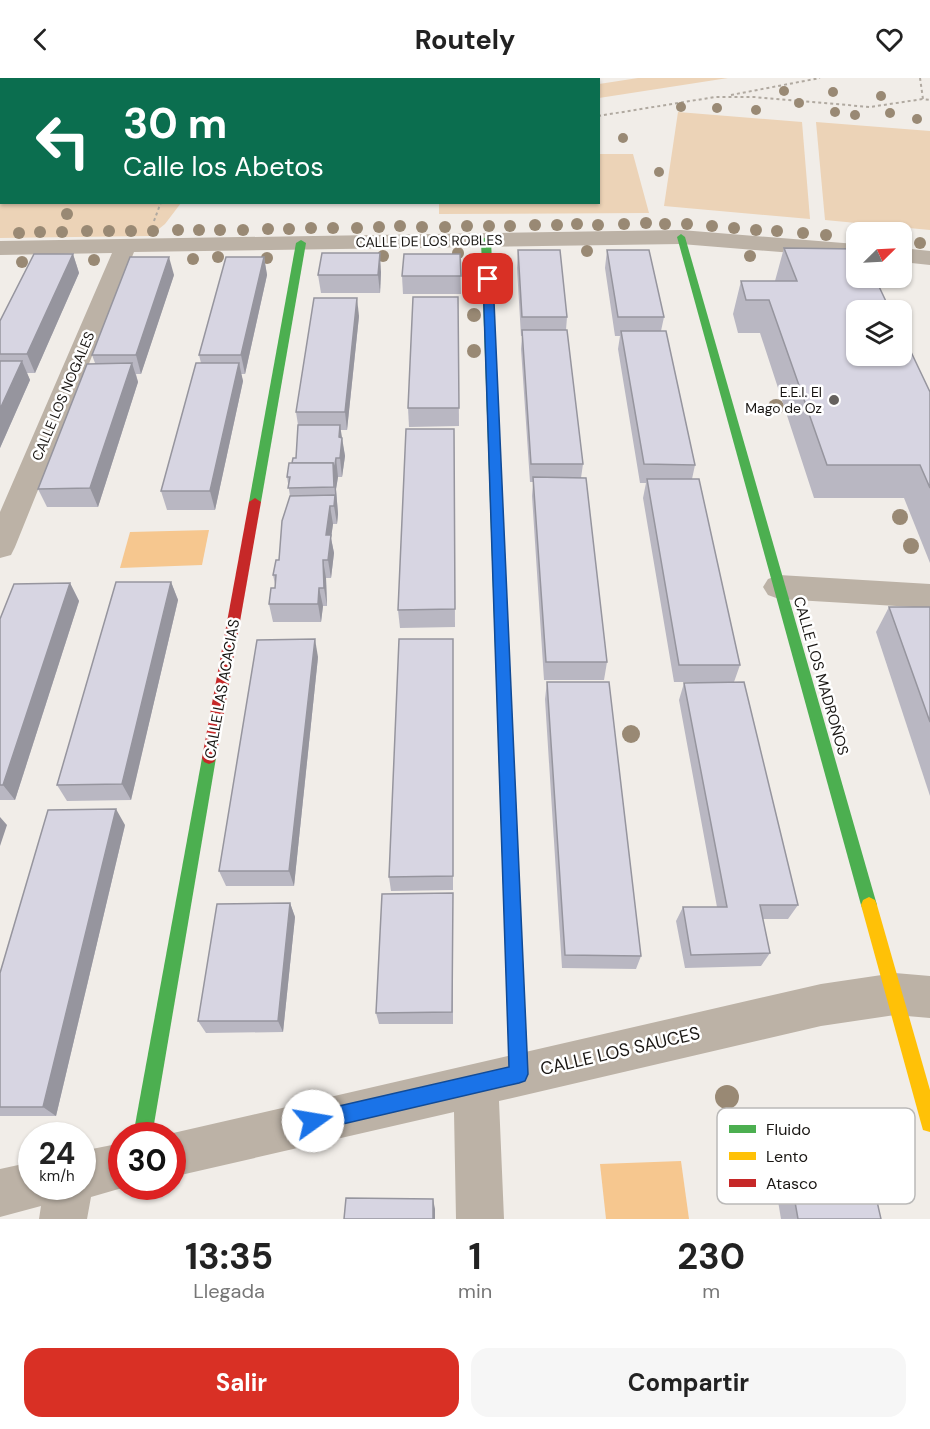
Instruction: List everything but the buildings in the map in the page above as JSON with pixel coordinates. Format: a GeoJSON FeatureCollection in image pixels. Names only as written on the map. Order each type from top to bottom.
{"type":"FeatureCollection","features":[{"type":"Feature","properties":{"kind":"street","name":"CALLE DE LOS ROBLES"},"geometry":{"type":"LineString","coordinates":[[0,248],[681,237],[846,250]]}},
{"type":"Feature","properties":{"kind":"street","name":"CALLE LOS MADROÑOS"},"geometry":{"type":"LineString","coordinates":[[681,237],[779,587],[913,995],[930,1123]]}},
{"type":"Feature","properties":{"kind":"street"},"geometry":{"type":"LineString","coordinates":[[480,1219],[498,1079],[486,240]]}},
{"type":"Feature","properties":{"kind":"street","name":"CALLE LAS ACACIAS"},"geometry":{"type":"LineString","coordinates":[[144,1122],[301,243]]}},
{"type":"Feature","properties":{"kind":"street","name":"CALLE LOS NOGALES"},"geometry":{"type":"LineString","coordinates":[[0,546],[126,246]]}},
{"type":"Feature","properties":{"kind":"street"},"geometry":{"type":"LineString","coordinates":[[912,256],[930,258]]}},
{"type":"Feature","properties":{"kind":"street"},"geometry":{"type":"LineString","coordinates":[[779,587],[930,596]]}},
{"type":"Feature","properties":{"kind":"street","name":"CALLE LOS SAUCES"},"geometry":{"type":"LineString","coordinates":[[186,1151],[821,1005],[913,995]]}},
{"type":"Feature","properties":{"kind":"street"},"geometry":{"type":"LineString","coordinates":[[0,1193],[18,1189]]}},
{"type":"Feature","properties":{"kind":"street"},"geometry":{"type":"LineString","coordinates":[[63,1219],[66,1200]]}},
{"type":"Feature","properties":{"kind":"path"},"geometry":{"type":"LineString","coordinates":[[600,116],[814,81],[820,78]]}},
{"type":"Feature","properties":{"kind":"path"},"geometry":{"type":"LineString","coordinates":[[920,78],[923,99]]}},
{"type":"Feature","properties":{"kind":"path"},"geometry":{"type":"LineString","coordinates":[[715,97],[754,97],[870,107],[923,99],[930,100]]}},
{"type":"Feature","properties":{"kind":"path"},"geometry":{"type":"LineString","coordinates":[[153,225],[160,204]]}},
{"type":"Feature","properties":{"kind":"shaded area"},"geometry":{"type":"Polygon","coordinates":[[[638,78],[728,78],[600,98],[600,84],[638,78]]]}},
{"type":"Feature","properties":{"kind":"shaded area"},"geometry":{"type":"Polygon","coordinates":[[[678,112],[802,122],[810,219],[664,206],[678,112]]]}},
{"type":"Feature","properties":{"kind":"shaded area"},"geometry":{"type":"Polygon","coordinates":[[[816,122],[930,131],[930,230],[912,228],[912,222],[825,220],[816,122]]]}},
{"type":"Feature","properties":{"kind":"shaded area"},"geometry":{"type":"Polygon","coordinates":[[[600,154],[633,154],[649,213],[439,214],[439,204],[600,204],[600,154]]]}},
{"type":"Feature","properties":{"kind":"shaded area"},"geometry":{"type":"Polygon","coordinates":[[[0,204],[180,204],[165,224],[150,236],[0,238],[0,204]]]}},
{"type":"Feature","properties":{"kind":"shaded area"},"geometry":{"type":"Polygon","coordinates":[[[209,530],[202,565],[120,568],[130,532],[209,530]]]}},
{"type":"Feature","properties":{"kind":"shaded area"},"geometry":{"type":"Polygon","coordinates":[[[681,1161],[689,1219],[606,1219],[600,1164],[681,1161]]]}},
{"type":"Feature","properties":{"kind":"traffic: fast"},"geometry":{"type":"LineString","coordinates":[[681,237],[869,905]]}},
{"type":"Feature","properties":{"kind":"traffic: fast"},"geometry":{"type":"LineString","coordinates":[[486,240],[502,649]]}},
{"type":"Feature","properties":{"kind":"traffic: fast"},"geometry":{"type":"LineString","coordinates":[[255,502],[301,243]]}},
{"type":"Feature","properties":{"kind":"traffic: fast"},"geometry":{"type":"LineString","coordinates":[[144,1122],[209,758]]}},
{"type":"Feature","properties":{"kind":"traffic: fast"},"geometry":{"type":"LineString","coordinates":[[509,830],[519,1074]]}},
{"type":"Feature","properties":{"kind":"traffic: slow"},"geometry":{"type":"LineString","coordinates":[[502,649],[509,830]]}},
{"type":"Feature","properties":{"kind":"traffic: slow"},"geometry":{"type":"LineString","coordinates":[[869,905],[930,1123]]}},
{"type":"Feature","properties":{"kind":"traffic: jam"},"geometry":{"type":"LineString","coordinates":[[209,758],[255,502]]}},
{"type":"Feature","properties":{"kind":"place","name":"E.E.I. El Mago de Oz"},"geometry":{"type":"Point","coordinates":[834,400]}},
{"type":"Feature","properties":{"kind":"route"},"geometry":{"type":"LineString","coordinates":[[313,1121],[519,1074],[488,279]]}}]}
